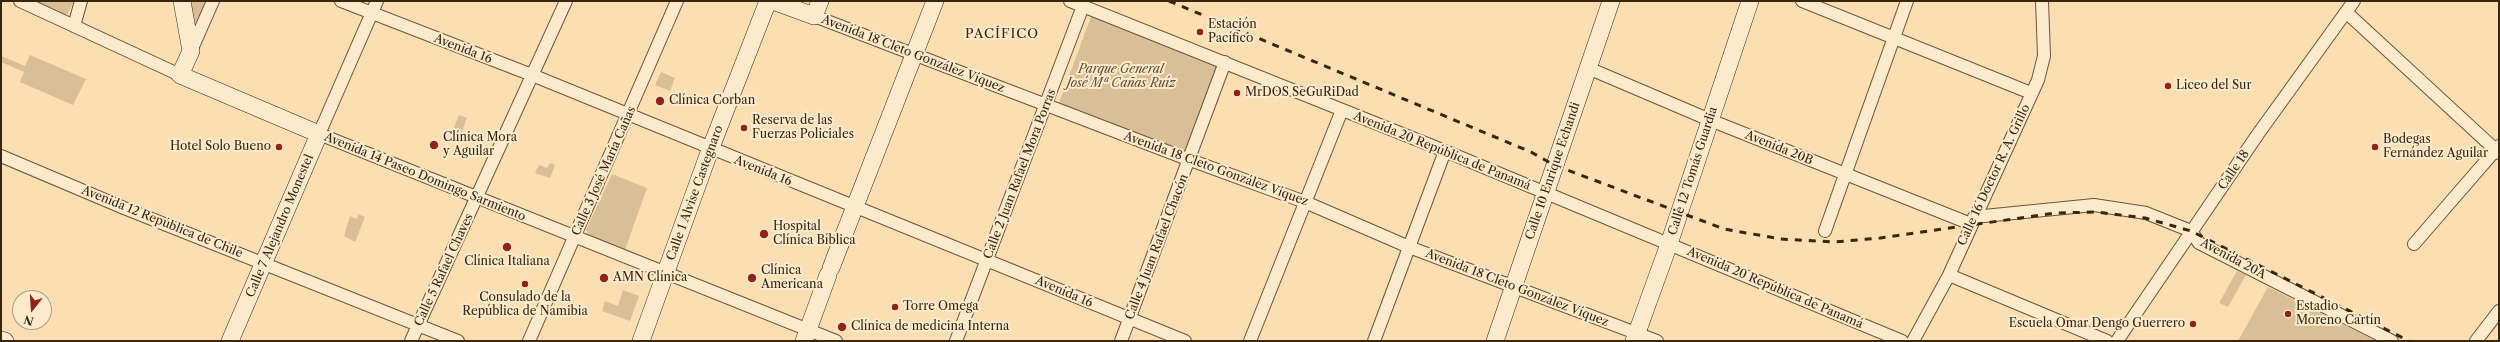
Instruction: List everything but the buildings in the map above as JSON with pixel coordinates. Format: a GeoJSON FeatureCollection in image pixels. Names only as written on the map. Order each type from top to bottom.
{"type":"FeatureCollection","features":[{"type":"Feature","properties":{"kind":"street","name":"Avenida 14 Paseo Domingo Sarmiento"},"geometry":{"type":"LineString","coordinates":[[20,1],[180,75],[319,134],[575,238],[666,273],[806,335],[836,341]]}},
{"type":"Feature","properties":{"kind":"street"},"geometry":{"type":"LineString","coordinates":[[74,26],[81,1]]}},
{"type":"Feature","properties":{"kind":"street"},"geometry":{"type":"LineString","coordinates":[[182,1],[191,51]]}},
{"type":"Feature","properties":{"kind":"street"},"geometry":{"type":"LineString","coordinates":[[180,75],[214,1]]}},
{"type":"Feature","properties":{"kind":"street","name":"Avenida 16"},"geometry":{"type":"LineString","coordinates":[[342,1],[532,75],[710,150],[987,260],[1185,341]]}},
{"type":"Feature","properties":{"kind":"street","name":"Calle 7 Alejandro Monestel"},"geometry":{"type":"LineString","coordinates":[[230,341],[377,1]]}},
{"type":"Feature","properties":{"kind":"street","name":"Calle 5 Rafael Chaves"},"geometry":{"type":"LineString","coordinates":[[411,341],[478,199],[566,1]]}},
{"type":"Feature","properties":{"kind":"street","name":"Calle 3 José María Cañas"},"geometry":{"type":"LineString","coordinates":[[530,341],[677,1]]}},
{"type":"Feature","properties":{"kind":"street","name":"Calle 1 Alvise Castegnaro"},"geometry":{"type":"LineString","coordinates":[[641,341],[710,150],[768,1]]}},
{"type":"Feature","properties":{"kind":"street","name":"Avenida 18 Cleto González Víquez"},"geometry":{"type":"LineString","coordinates":[[773,1],[1047,106],[1305,202],[1409,247],[1635,337],[1657,341]]}},
{"type":"Feature","properties":{"kind":"street"},"geometry":{"type":"LineString","coordinates":[[814,16],[820,1]]}},
{"type":"Feature","properties":{"kind":"street"},"geometry":{"type":"LineString","coordinates":[[806,335],[853,207],[935,1]]}},
{"type":"Feature","properties":{"kind":"street","name":"Avenida 20 República de Panamá"},"geometry":{"type":"LineString","coordinates":[[1070,1],[1226,62],[1445,151],[1902,341]]}},
{"type":"Feature","properties":{"kind":"street","name":"Calle 10 Enrique Echandi"},"geometry":{"type":"LineString","coordinates":[[1496,341],[1611,1]]}},
{"type":"Feature","properties":{"kind":"street","name":"Calle 12 Tomás Guardia"},"geometry":{"type":"LineString","coordinates":[[1635,337],[1669,244],[1750,1]]}},
{"type":"Feature","properties":{"kind":"street"},"geometry":{"type":"LineString","coordinates":[[1802,1],[2031,93]]}},
{"type":"Feature","properties":{"kind":"street"},"geometry":{"type":"LineString","coordinates":[[1825,231],[1907,1]]}},
{"type":"Feature","properties":{"kind":"street","name":"Calle 16 Doctor R. A. Grillo"},"geometry":{"type":"LineString","coordinates":[[1913,341],[1949,274],[2038,80],[2044,56],[2042,1]]}},
{"type":"Feature","properties":{"kind":"street","name":"Calle 18"},"geometry":{"type":"LineString","coordinates":[[2117,341],[2191,231],[2354,1]]}},
{"type":"Feature","properties":{"kind":"street","name":"Calle 2 Juan Rafael Mora Porras"},"geometry":{"type":"LineString","coordinates":[[956,341],[1047,106],[1083,6]]}},
{"type":"Feature","properties":{"kind":"street"},"geometry":{"type":"LineString","coordinates":[[2346,12],[2498,150],[2414,244]]}},
{"type":"Feature","properties":{"kind":"street","name":"Calle 4 Juan Rafael Chacón"},"geometry":{"type":"LineString","coordinates":[[1121,341],[1226,62]]}},
{"type":"Feature","properties":{"kind":"street","name":"Avenida 20B"},"geometry":{"type":"LineString","coordinates":[[1588,68],[1710,120],[1846,174],[1972,221]]}},
{"type":"Feature","properties":{"kind":"street"},"geometry":{"type":"LineString","coordinates":[[1250,341],[1342,110]]}},
{"type":"Feature","properties":{"kind":"street"},"geometry":{"type":"LineString","coordinates":[[1374,341],[1445,151]]}},
{"type":"Feature","properties":{"kind":"street","name":"Avenida 12 República de Chile"},"geometry":{"type":"LineString","coordinates":[[1,156],[124,208],[264,262],[458,341]]}},
{"type":"Feature","properties":{"kind":"street","name":"Avenida 20A"},"geometry":{"type":"LineString","coordinates":[[1972,221],[2049,208],[2102,206],[2146,213],[2191,231],[2199,243],[2392,341]]}},
{"type":"Feature","properties":{"kind":"street"},"geometry":{"type":"LineString","coordinates":[[1949,274],[2107,341]]}},
{"type":"Feature","properties":{"kind":"street"},"geometry":{"type":"LineString","coordinates":[[2476,341],[2499,311]]}},
{"type":"Feature","properties":{"kind":"street"},"geometry":{"type":"LineString","coordinates":[[1,340],[5,341]]}},
{"type":"Feature","properties":{"kind":"green space"},"geometry":{"type":"Polygon","coordinates":[[[33,1],[74,1],[67,15],[33,1]]]}},
{"type":"Feature","properties":{"kind":"green space"},"geometry":{"type":"Polygon","coordinates":[[[191,1],[209,1],[194,36],[191,1]]]}},
{"type":"Feature","properties":{"kind":"green space","name":"Parque General José Mª Cañas Ruíz"},"geometry":{"type":"Polygon","coordinates":[[[1092,14],[1220,66],[1186,153],[1059,103],[1092,14]]]}},
{"type":"Feature","properties":{"kind":"green space"},"geometry":{"type":"Polygon","coordinates":[[[30,55],[86,79],[73,105],[20,82],[24,72],[1,62],[1,56],[25,66],[30,55]]]}},
{"type":"Feature","properties":{"kind":"green space"},"geometry":{"type":"Polygon","coordinates":[[[661,72],[675,78],[670,91],[655,85],[661,72]]]}},
{"type":"Feature","properties":{"kind":"green space"},"geometry":{"type":"Polygon","coordinates":[[[459,115],[467,118],[458,143],[449,140],[459,115]]]}},
{"type":"Feature","properties":{"kind":"green space"},"geometry":{"type":"Polygon","coordinates":[[[550,163],[555,165],[550,178],[535,173],[539,165],[547,168],[550,163]]]}},
{"type":"Feature","properties":{"kind":"green space"},"geometry":{"type":"Polygon","coordinates":[[[612,174],[647,188],[625,250],[590,237],[586,230],[612,174]]]}},
{"type":"Feature","properties":{"kind":"green space"},"geometry":{"type":"Polygon","coordinates":[[[358,214],[365,217],[355,242],[344,236],[350,216],[357,219],[358,214]]]}},
{"type":"Feature","properties":{"kind":"green space"},"geometry":{"type":"Polygon","coordinates":[[[2237,271],[2246,275],[2228,307],[2219,303],[2237,271]]]}},
{"type":"Feature","properties":{"kind":"green space","name":"Estadio Moreno Cartín"},"geometry":{"type":"Polygon","coordinates":[[[2268,287],[2376,341],[2238,341],[2268,287]]]}},
{"type":"Feature","properties":{"kind":"green space"},"geometry":{"type":"Polygon","coordinates":[[[623,290],[639,296],[630,321],[602,311],[605,301],[618,306],[623,290]]]}},
{"type":"Feature","properties":{"kind":"railway"},"geometry":{"type":"LineString","coordinates":[[1169,1],[1531,152],[1554,165],[1724,229],[1781,239],[1834,242],[1880,238],[2055,213],[2096,212],[2145,218],[2191,231],[2409,341]]}},
{"type":"Feature","properties":{"kind":"place","name":"Estación Pacífico"},"geometry":{"type":"Point","coordinates":[1200,32]}},
{"type":"Feature","properties":{"kind":"place","name":"Liceo del Sur"},"geometry":{"type":"Point","coordinates":[2168,86]}},
{"type":"Feature","properties":{"kind":"place","name":"MrDOS SeGuRiDad"},"geometry":{"type":"Point","coordinates":[1237,93]}},
{"type":"Feature","properties":{"kind":"place","name":"Clínica Corban"},"geometry":{"type":"Point","coordinates":[660,101]}},
{"type":"Feature","properties":{"kind":"place","name":"Reserva de las Fuerzas Policiales"},"geometry":{"type":"Point","coordinates":[744,128]}},
{"type":"Feature","properties":{"kind":"place","name":"Clínica Mora y Aguilar"},"geometry":{"type":"Point","coordinates":[434,145]}},
{"type":"Feature","properties":{"kind":"place","name":"Hotel Solo Bueno"},"geometry":{"type":"Point","coordinates":[279,147]}},
{"type":"Feature","properties":{"kind":"place","name":"Bodegas Fernández Aguilar"},"geometry":{"type":"Point","coordinates":[2375,147]}},
{"type":"Feature","properties":{"kind":"place","name":"Hospital Clínica Bíblica"},"geometry":{"type":"Point","coordinates":[764,234]}},
{"type":"Feature","properties":{"kind":"place","name":"Clínica Italiana"},"geometry":{"type":"Point","coordinates":[507,247]}},
{"type":"Feature","properties":{"kind":"place","name":"AMN Clínica"},"geometry":{"type":"Point","coordinates":[604,278]}},
{"type":"Feature","properties":{"kind":"place","name":"Clínica Americana"},"geometry":{"type":"Point","coordinates":[752,278]}},
{"type":"Feature","properties":{"kind":"place","name":"Consulado de la República de Namibia"},"geometry":{"type":"Point","coordinates":[525,284]}},
{"type":"Feature","properties":{"kind":"place","name":"Torre Omega"},"geometry":{"type":"Point","coordinates":[895,307]}},
{"type":"Feature","properties":{"kind":"place","name":"Estadio Moreno Cartín"},"geometry":{"type":"Point","coordinates":[2288,314]}},
{"type":"Feature","properties":{"kind":"place","name":"Escuela Omar Dengo Guerrero"},"geometry":{"type":"Point","coordinates":[2193,324]}},
{"type":"Feature","properties":{"kind":"place","name":"Clínica de medicina Interna"},"geometry":{"type":"Point","coordinates":[842,327]}},
{"type":"Feature","properties":{"kind":"district","name":"PACÍFICO"},"geometry":{"type":"Point","coordinates":[1002,34]}}]}
